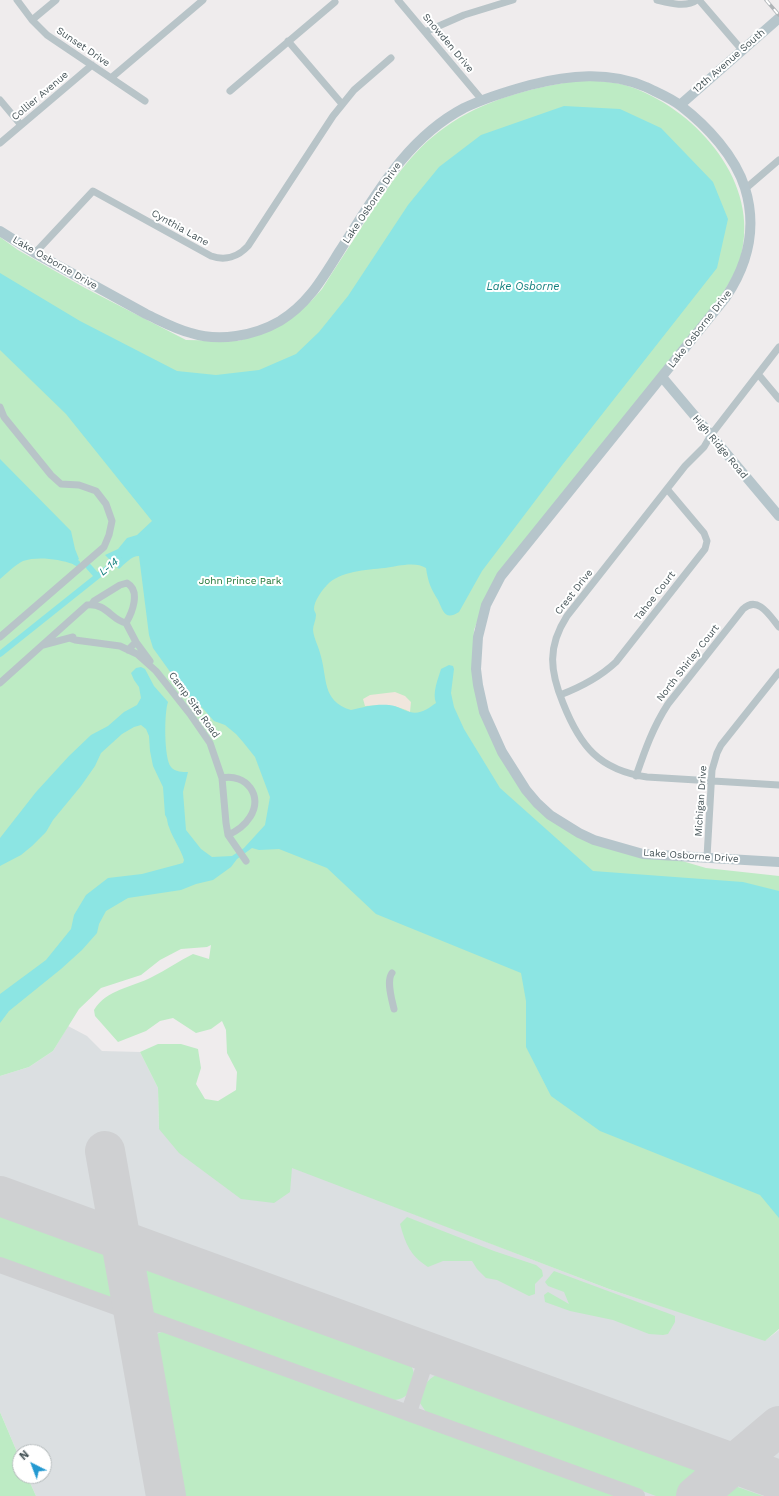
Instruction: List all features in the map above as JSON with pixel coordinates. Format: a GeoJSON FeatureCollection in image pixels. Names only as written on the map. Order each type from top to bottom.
{"type":"FeatureCollection","features":[{"type":"Feature","properties":{"kind":"street","name":"Sunset Drive"},"geometry":{"type":"LineString","coordinates":[[17,0],[32,20],[47,35],[145,101]]}},
{"type":"Feature","properties":{"kind":"street"},"geometry":{"type":"LineString","coordinates":[[32,20],[56,0]]}},
{"type":"Feature","properties":{"kind":"street"},"geometry":{"type":"LineString","coordinates":[[111,78],[204,0]]}},
{"type":"Feature","properties":{"kind":"street","name":"Snowden Drive"},"geometry":{"type":"LineString","coordinates":[[398,0],[482,100]]}},
{"type":"Feature","properties":{"kind":"street"},"geometry":{"type":"LineString","coordinates":[[425,32],[464,15],[513,0]]}},
{"type":"Feature","properties":{"kind":"street"},"geometry":{"type":"LineString","coordinates":[[658,0],[681,4],[698,0],[742,50]]}},
{"type":"Feature","properties":{"kind":"street"},"geometry":{"type":"LineString","coordinates":[[230,91],[335,2]]}},
{"type":"Feature","properties":{"kind":"street","name":"12th Avenue South"},"geometry":{"type":"LineString","coordinates":[[680,105],[779,18]]}},
{"type":"Feature","properties":{"kind":"street"},"geometry":{"type":"LineString","coordinates":[[288,41],[342,104]]}},
{"type":"Feature","properties":{"kind":"street","name":"Cynthia Lane"},"geometry":{"type":"LineString","coordinates":[[35,253],[93,192],[211,256],[223,258],[235,256],[248,246],[332,116],[368,77],[391,58]]}},
{"type":"Feature","properties":{"kind":"street","name":"Collier Avenue"},"geometry":{"type":"LineString","coordinates":[[0,143],[92,65]]}},
{"type":"Feature","properties":{"kind":"street","name":"Lake Osborne Drive"},"geometry":{"type":"LineString","coordinates":[[0,231],[35,253],[146,314],[192,334],[230,336],[244,335],[277,322],[304,303],[325,274],[391,173],[419,141],[431,130],[446,119],[464,109],[482,100],[544,82],[580,76],[611,78],[637,83],[680,105],[701,124],[723,148],[737,171],[745,189],[750,226],[748,250],[741,272],[726,297],[501,576],[493,590],[481,621],[476,645],[476,669],[481,702],[502,752],[526,790],[550,815],[579,833],[594,840],[643,854],[779,862]]}},
{"type":"Feature","properties":{"kind":"street"},"geometry":{"type":"LineString","coordinates":[[0,100],[21,125]]}},
{"type":"Feature","properties":{"kind":"street"},"geometry":{"type":"LineString","coordinates":[[745,189],[779,160]]}},
{"type":"Feature","properties":{"kind":"street","name":"Crest Drive"},"geometry":{"type":"LineString","coordinates":[[778,783],[711,781],[636,776],[612,767],[591,752],[575,732],[554,680],[552,655],[557,635],[566,616],[685,466],[704,447],[779,347]]}},
{"type":"Feature","properties":{"kind":"street"},"geometry":{"type":"LineString","coordinates":[[758,374],[779,400]]}},
{"type":"Feature","properties":{"kind":"street","name":"High Ridge Road"},"geometry":{"type":"LineString","coordinates":[[662,377],[779,516]]}},
{"type":"Feature","properties":{"kind":"street"},"geometry":{"type":"LineString","coordinates":[[0,407],[4,417],[51,475],[61,484],[79,485],[96,491],[106,504],[112,521],[104,547],[0,637]]}},
{"type":"Feature","properties":{"kind":"street","name":"Tahoe Court"},"geometry":{"type":"LineString","coordinates":[[560,696],[590,682],[616,662],[705,549],[707,541],[704,533],[667,489]]}},
{"type":"Feature","properties":{"kind":"street"},"geometry":{"type":"LineString","coordinates":[[42,645],[87,605],[92,604],[94,601],[120,585],[127,583],[134,592],[134,603],[131,615],[126,623]]}},
{"type":"Feature","properties":{"kind":"street"},"geometry":{"type":"LineString","coordinates":[[92,604],[102,607],[122,622],[126,623],[136,642],[156,671]]}},
{"type":"Feature","properties":{"kind":"street","name":"North Shirley Court"},"geometry":{"type":"LineString","coordinates":[[636,776],[647,742],[659,718],[668,704],[743,609],[750,604],[759,605],[779,627]]}},
{"type":"Feature","properties":{"kind":"street"},"geometry":{"type":"LineString","coordinates":[[67,638],[62,631],[68,622]]}},
{"type":"Feature","properties":{"kind":"street","name":"Camp Site Road"},"geometry":{"type":"LineString","coordinates":[[0,683],[42,645],[67,638],[78,637],[110,640],[137,654],[156,671],[190,714],[210,743],[222,778],[228,835],[233,845],[246,861]]}},
{"type":"Feature","properties":{"kind":"street"},"geometry":{"type":"LineString","coordinates":[[128,650],[136,642]]}},
{"type":"Feature","properties":{"kind":"street","name":"Michigan Drive"},"geometry":{"type":"LineString","coordinates":[[707,857],[711,781],[714,761],[721,745],[779,672]]}},
{"type":"Feature","properties":{"kind":"street"},"geometry":{"type":"LineString","coordinates":[[222,778],[235,777],[243,780],[250,786],[254,799],[254,808],[250,817],[242,826],[228,835]]}},
{"type":"Feature","properties":{"kind":"street"},"geometry":{"type":"LineString","coordinates":[[392,972],[390,975],[390,984],[394,1009]]}},
{"type":"Feature","properties":{"kind":"shaded area"},"geometry":{"type":"Polygon","coordinates":[[[68,1026],[87,1036],[102,1051],[140,1052],[158,1088],[159,1129],[292,1167],[609,1289],[766,1340],[779,1330],[779,1496],[36,1496],[31,1484],[52,1484],[52,1444],[14,1444],[0,1412],[0,1076],[29,1067],[53,1051],[68,1026]]]}},
{"type":"Feature","properties":{"kind":"green space","name":"John Prince Park"},"geometry":{"type":"Polygon","coordinates":[[[584,80],[616,83],[634,88],[658,99],[681,115],[701,133],[719,154],[733,177],[741,202],[745,229],[741,256],[734,274],[717,302],[485,601],[474,630],[473,654],[480,704],[509,772],[574,833],[706,868],[779,876],[779,1329],[765,1341],[609,1289],[292,1168],[290,1192],[274,1203],[241,1199],[179,1153],[159,1129],[158,1088],[140,1052],[158,1044],[181,1044],[198,1049],[201,1068],[196,1084],[205,1099],[218,1101],[236,1090],[237,1072],[227,1053],[226,1030],[222,1021],[211,1029],[196,1033],[173,1018],[160,1021],[146,1031],[118,1042],[95,1016],[94,1010],[99,1003],[113,993],[144,981],[193,954],[209,959],[211,945],[207,947],[181,949],[160,960],[141,975],[101,988],[79,1009],[53,1051],[29,1067],[0,1076],[0,237],[18,250],[85,288],[186,340],[238,341],[260,334],[296,314],[312,300],[322,289],[366,220],[401,170],[432,137],[476,109],[511,95],[548,86],[584,80]]]}},
{"type":"Feature","properties":{"kind":"green space"},"geometry":{"type":"Polygon","coordinates":[[[0,1210],[113,1251],[119,1292],[115,1299],[0,1258],[0,1210]]]}},
{"type":"Feature","properties":{"kind":"green space"},"geometry":{"type":"Polygon","coordinates":[[[407,1217],[494,1251],[536,1265],[542,1270],[543,1276],[535,1284],[535,1294],[529,1296],[497,1280],[486,1278],[477,1269],[472,1261],[443,1261],[428,1267],[413,1254],[404,1238],[400,1224],[407,1217]]]}},
{"type":"Feature","properties":{"kind":"green space"},"geometry":{"type":"Polygon","coordinates":[[[135,1262],[408,1359],[414,1373],[414,1380],[411,1390],[401,1399],[391,1400],[152,1313],[146,1308],[135,1262]]]}},
{"type":"Feature","properties":{"kind":"green space"},"geometry":{"type":"Polygon","coordinates":[[[554,1271],[675,1316],[675,1322],[668,1334],[649,1334],[613,1320],[570,1311],[545,1302],[544,1295],[548,1292],[569,1304],[564,1292],[548,1286],[545,1282],[554,1271]]]}},
{"type":"Feature","properties":{"kind":"green space"},"geometry":{"type":"Polygon","coordinates":[[[167,1331],[621,1496],[177,1496],[149,1344],[156,1334],[167,1331]]]}},
{"type":"Feature","properties":{"kind":"green space"},"geometry":{"type":"Polygon","coordinates":[[[442,1372],[691,1463],[699,1470],[697,1480],[678,1496],[656,1496],[426,1412],[420,1403],[422,1392],[432,1377],[442,1372]]]}},
{"type":"Feature","properties":{"kind":"green space"},"geometry":{"type":"Polygon","coordinates":[[[0,1412],[14,1444],[12,1444],[12,1484],[31,1484],[36,1496],[0,1496],[0,1412]]]}},
{"type":"Feature","properties":{"kind":"green space"},"geometry":{"type":"Polygon","coordinates":[[[727,1485],[732,1485],[763,1496],[714,1496],[727,1485]]]}},
{"type":"Feature","properties":{"kind":"sand"},"geometry":{"type":"Polygon","coordinates":[[[395,692],[405,696],[411,702],[410,712],[393,706],[365,706],[363,699],[370,695],[395,692]]]}},
{"type":"Feature","properties":{"kind":"water","name":"Lake Osborne"},"geometry":{"type":"Polygon","coordinates":[[[564,106],[620,109],[661,128],[713,182],[728,219],[717,268],[563,464],[482,571],[459,612],[454,615],[445,614],[430,585],[426,568],[412,564],[354,572],[332,580],[323,590],[314,606],[316,619],[313,628],[330,695],[341,706],[351,710],[370,706],[389,705],[414,713],[424,710],[436,703],[435,690],[441,669],[449,665],[453,666],[454,669],[451,693],[454,707],[464,729],[500,788],[593,871],[743,882],[779,891],[779,1218],[760,1195],[600,1131],[551,1096],[526,1047],[526,1001],[521,973],[376,914],[327,868],[279,849],[259,850],[252,848],[237,859],[231,867],[213,880],[196,884],[181,890],[128,898],[106,911],[99,924],[97,933],[82,950],[9,1011],[0,1023],[0,994],[46,960],[71,929],[74,915],[86,895],[108,878],[142,874],[183,863],[183,856],[168,826],[165,815],[163,787],[153,766],[149,736],[146,729],[141,725],[122,734],[101,753],[95,766],[81,786],[53,820],[46,832],[32,846],[21,855],[0,866],[0,838],[36,792],[69,756],[91,735],[108,726],[124,712],[137,705],[141,698],[139,687],[131,673],[136,668],[141,667],[145,669],[154,686],[168,702],[165,725],[167,755],[173,769],[188,772],[183,792],[186,830],[201,849],[212,857],[232,856],[244,848],[265,825],[270,797],[255,757],[236,734],[225,725],[214,721],[199,704],[186,694],[153,648],[149,635],[139,556],[131,559],[119,569],[105,555],[118,549],[127,538],[137,535],[152,521],[66,414],[0,350],[0,273],[80,321],[177,371],[216,375],[259,370],[296,354],[319,332],[348,296],[408,205],[439,167],[481,135],[564,106]]]}},
{"type":"Feature","properties":{"kind":"water"},"geometry":{"type":"Polygon","coordinates":[[[0,459],[71,531],[79,559],[73,564],[48,559],[29,559],[17,564],[0,579],[0,459]]]}},
{"type":"Feature","properties":{"kind":"waterway","name":"L-14"},"geometry":{"type":"LineString","coordinates":[[0,654],[119,559]]}},
{"type":"Feature","properties":{"kind":"waterway"},"geometry":{"type":"LineString","coordinates":[[89,567],[97,576]]}},
{"type":"Feature","properties":{"kind":"taxiway"},"geometry":{"type":"LineString","coordinates":[[0,1265],[637,1496]]}},
{"type":"Feature","properties":{"kind":"taxiway"},"geometry":{"type":"LineString","coordinates":[[139,1347],[141,1338],[146,1330],[157,1324],[163,1324]]}},
{"type":"Feature","properties":{"kind":"taxiway"},"geometry":{"type":"LineString","coordinates":[[409,1412],[429,1351]]}},
{"type":"Feature","properties":{"kind":"runway"},"geometry":{"type":"LineString","coordinates":[[105,1151],[166,1496]]}},
{"type":"Feature","properties":{"kind":"runway"},"geometry":{"type":"LineString","coordinates":[[0,1196],[779,1480]]}},
{"type":"Feature","properties":{"kind":"runway"},"geometry":{"type":"LineString","coordinates":[[696,1496],[779,1426]]}},
{"type":"Feature","properties":{"kind":"railway"},"geometry":{"type":"LineString","coordinates":[[766,0],[779,15]]}}]}
